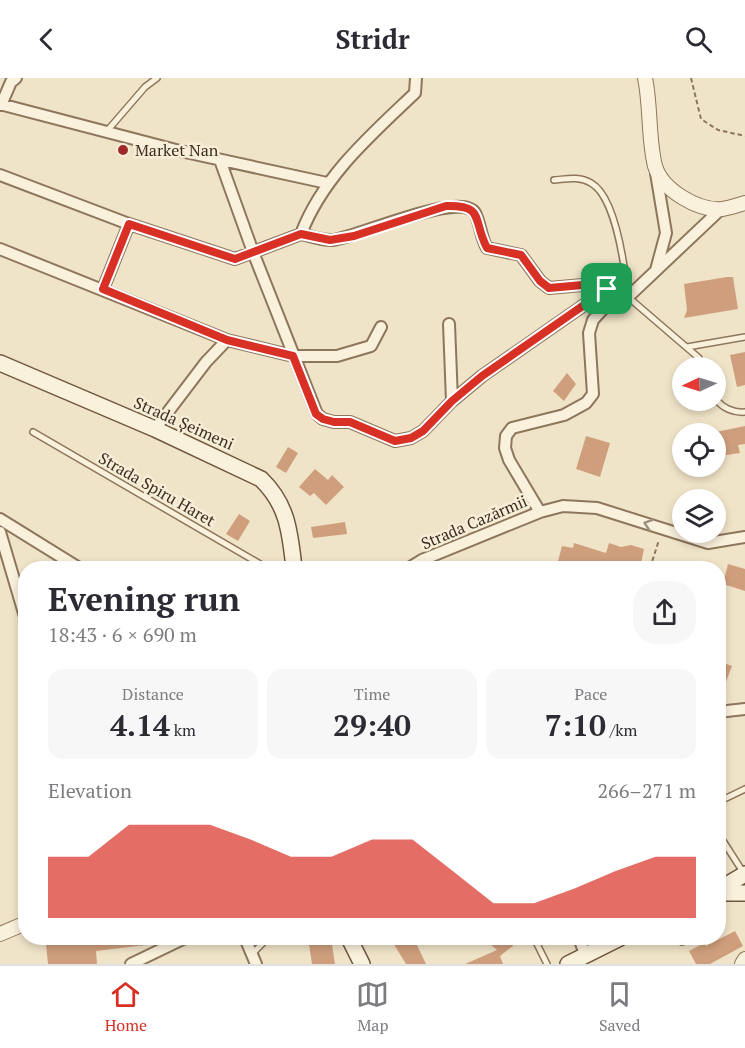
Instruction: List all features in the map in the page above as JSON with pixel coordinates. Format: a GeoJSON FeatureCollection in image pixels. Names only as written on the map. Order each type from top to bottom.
{"type":"FeatureCollection","features":[{"type":"Feature","properties":{"kind":"main road","name":"Strada Șeimeni"},"geometry":{"type":"LineString","coordinates":[[0,363],[155,429],[261,479],[274,491],[283,506],[289,524],[293,561]]}},
{"type":"Feature","properties":{"kind":"main road"},"geometry":{"type":"LineString","coordinates":[[726,887],[745,874]]}},
{"type":"Feature","properties":{"kind":"main road"},"geometry":{"type":"LineString","coordinates":[[726,892],[745,893]]}},
{"type":"Feature","properties":{"kind":"main road"},"geometry":{"type":"LineString","coordinates":[[352,945],[362,964]]}},
{"type":"Feature","properties":{"kind":"main road"},"geometry":{"type":"LineString","coordinates":[[568,964],[605,945]]}},
{"type":"Feature","properties":{"kind":"street"},"geometry":{"type":"LineString","coordinates":[[16,78],[10,82],[1,104],[220,160],[327,183]]}},
{"type":"Feature","properties":{"kind":"street"},"geometry":{"type":"LineString","coordinates":[[301,234],[310,209],[327,183],[415,93],[416,78]]}},
{"type":"Feature","properties":{"kind":"street"},"geometry":{"type":"LineString","coordinates":[[645,78],[655,167],[666,233],[655,273]]}},
{"type":"Feature","properties":{"kind":"street"},"geometry":{"type":"LineString","coordinates":[[220,160],[316,414],[334,422],[350,422],[384,438],[403,440],[423,431],[452,401],[482,376],[607,289]]}},
{"type":"Feature","properties":{"kind":"street"},"geometry":{"type":"LineString","coordinates":[[655,167],[672,190],[701,205],[720,209],[745,203]]}},
{"type":"Feature","properties":{"kind":"street"},"geometry":{"type":"LineString","coordinates":[[0,175],[129,224],[235,259],[301,234],[330,240],[354,236],[446,206],[465,206],[475,212],[487,248],[521,255],[540,281],[549,288],[594,284],[628,297],[720,209]]}},
{"type":"Feature","properties":{"kind":"street"},"geometry":{"type":"LineString","coordinates":[[103,289],[129,224]]}},
{"type":"Feature","properties":{"kind":"street"},"geometry":{"type":"LineString","coordinates":[[0,249],[227,340],[293,356],[338,356],[371,346],[381,327]]}},
{"type":"Feature","properties":{"kind":"street","name":"Strada Cazărmii"},"geometry":{"type":"LineString","coordinates":[[420,561],[540,512],[509,460],[505,448],[506,436],[512,428],[564,415],[586,403],[593,394],[589,333],[593,320],[603,309],[628,297]]}},
{"type":"Feature","properties":{"kind":"street"},"geometry":{"type":"LineString","coordinates":[[449,324],[452,401]]}},
{"type":"Feature","properties":{"kind":"street"},"geometry":{"type":"LineString","coordinates":[[155,429],[206,362],[227,340]]}},
{"type":"Feature","properties":{"kind":"street"},"geometry":{"type":"LineString","coordinates":[[540,512],[563,506],[597,508],[708,543],[745,537]]}},
{"type":"Feature","properties":{"kind":"street"},"geometry":{"type":"LineString","coordinates":[[0,519],[68,561]]}},
{"type":"Feature","properties":{"kind":"street"},"geometry":{"type":"LineString","coordinates":[[0,532],[18,593]]}},
{"type":"Feature","properties":{"kind":"street"},"geometry":{"type":"LineString","coordinates":[[726,711],[745,708]]}},
{"type":"Feature","properties":{"kind":"street"},"geometry":{"type":"LineString","coordinates":[[0,934],[18,926]]}},
{"type":"Feature","properties":{"kind":"street"},"geometry":{"type":"LineString","coordinates":[[131,964],[170,945]]}},
{"type":"Feature","properties":{"kind":"street"},"geometry":{"type":"LineString","coordinates":[[248,945],[255,959]]}},
{"type":"Feature","properties":{"kind":"street"},"geometry":{"type":"LineString","coordinates":[[582,945],[585,954]]}},
{"type":"Feature","properties":{"kind":"street"},"geometry":{"type":"LineString","coordinates":[[742,964],[745,959]]}},
{"type":"Feature","properties":{"kind":"lane"},"geometry":{"type":"LineString","coordinates":[[106,132],[145,87],[157,78]]}},
{"type":"Feature","properties":{"kind":"lane"},"geometry":{"type":"LineString","coordinates":[[554,180],[580,178],[600,190],[615,229],[624,266],[628,297],[698,357]]}},
{"type":"Feature","properties":{"kind":"lane"},"geometry":{"type":"LineString","coordinates":[[687,347],[745,337]]}},
{"type":"Feature","properties":{"kind":"lane"},"geometry":{"type":"LineString","coordinates":[[726,408],[738,413],[745,412]]}},
{"type":"Feature","properties":{"kind":"lane","name":"Strada Spiru Haret"},"geometry":{"type":"LineString","coordinates":[[33,432],[255,561]]}},
{"type":"Feature","properties":{"kind":"lane"},"geometry":{"type":"LineString","coordinates":[[726,798],[745,789]]}},
{"type":"Feature","properties":{"kind":"lane"},"geometry":{"type":"LineString","coordinates":[[726,845],[745,874]]}},
{"type":"Feature","properties":{"kind":"lane"},"geometry":{"type":"LineString","coordinates":[[255,959],[264,945]]}},
{"type":"Feature","properties":{"kind":"lane"},"geometry":{"type":"LineString","coordinates":[[538,945],[547,964]]}},
{"type":"Feature","properties":{"kind":"path"},"geometry":{"type":"LineString","coordinates":[[692,78],[701,119],[718,130],[745,136]]}},
{"type":"Feature","properties":{"kind":"path"},"geometry":{"type":"LineString","coordinates":[[652,561],[663,529]]}},
{"type":"Feature","properties":{"kind":"building"},"geometry":{"type":"Polygon","coordinates":[[[733,277],[738,309],[684,318],[687,310],[684,284],[733,277]]]}},
{"type":"Feature","properties":{"kind":"building"},"geometry":{"type":"Polygon","coordinates":[[[745,352],[745,385],[737,387],[730,355],[745,352]]]}},
{"type":"Feature","properties":{"kind":"building"},"geometry":{"type":"Polygon","coordinates":[[[567,373],[576,384],[564,401],[553,391],[567,373]]]}},
{"type":"Feature","properties":{"kind":"building"},"geometry":{"type":"Polygon","coordinates":[[[745,426],[745,444],[738,445],[740,453],[726,455],[726,430],[745,426]]]}},
{"type":"Feature","properties":{"kind":"building"},"geometry":{"type":"Polygon","coordinates":[[[586,436],[610,443],[600,477],[576,469],[586,436]]]}},
{"type":"Feature","properties":{"kind":"building"},"geometry":{"type":"Polygon","coordinates":[[[288,447],[298,453],[286,473],[276,467],[288,447]]]}},
{"type":"Feature","properties":{"kind":"building"},"geometry":{"type":"Polygon","coordinates":[[[315,469],[328,480],[332,475],[344,487],[326,505],[314,493],[310,496],[299,487],[315,469]]]}},
{"type":"Feature","properties":{"kind":"building"},"geometry":{"type":"Polygon","coordinates":[[[239,514],[250,521],[238,541],[226,534],[239,514]]]}},
{"type":"Feature","properties":{"kind":"building"},"geometry":{"type":"Polygon","coordinates":[[[345,522],[347,534],[313,538],[311,527],[345,522]]]}},
{"type":"Feature","properties":{"kind":"building"},"geometry":{"type":"Polygon","coordinates":[[[574,543],[606,553],[609,543],[621,547],[631,545],[644,549],[641,561],[558,561],[562,546],[573,548],[574,543]]]}},
{"type":"Feature","properties":{"kind":"building"},"geometry":{"type":"Polygon","coordinates":[[[728,564],[745,569],[745,591],[726,585],[728,564]]]}},
{"type":"Feature","properties":{"kind":"building"},"geometry":{"type":"Polygon","coordinates":[[[726,664],[732,666],[726,682],[726,664]]]}},
{"type":"Feature","properties":{"kind":"building"},"geometry":{"type":"Polygon","coordinates":[[[735,931],[743,946],[710,964],[696,964],[689,951],[700,945],[726,945],[726,936],[735,931]]]}},
{"type":"Feature","properties":{"kind":"building"},"geometry":{"type":"Polygon","coordinates":[[[46,945],[146,945],[96,951],[97,964],[48,964],[46,945]]]}},
{"type":"Feature","properties":{"kind":"building"},"geometry":{"type":"Polygon","coordinates":[[[309,945],[332,945],[335,964],[312,964],[309,945]]]}},
{"type":"Feature","properties":{"kind":"building"},"geometry":{"type":"Polygon","coordinates":[[[394,945],[417,945],[426,964],[406,964],[394,945]]]}},
{"type":"Feature","properties":{"kind":"building"},"geometry":{"type":"Polygon","coordinates":[[[491,945],[513,946],[500,956],[503,964],[465,964],[497,950],[491,945]]]}},
{"type":"Feature","properties":{"kind":"place","name":"Market Nan"},"geometry":{"type":"Point","coordinates":[123,150]}},
{"type":"Feature","properties":{"kind":"route"},"geometry":{"type":"LineString","coordinates":[[446,206],[465,206],[475,212],[478,230],[487,248],[521,255],[540,281],[549,288],[594,284],[607,289],[462,391],[423,431],[411,438],[395,441],[350,422],[334,422],[316,414],[293,356],[227,340],[103,289],[129,224],[235,259],[301,234],[330,240],[354,236],[446,206]]}}]}
